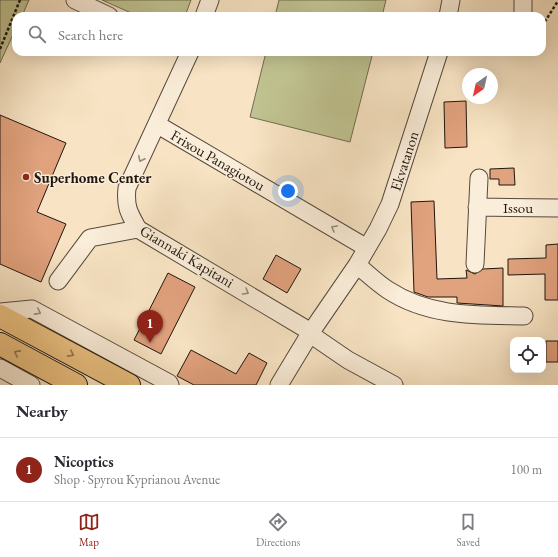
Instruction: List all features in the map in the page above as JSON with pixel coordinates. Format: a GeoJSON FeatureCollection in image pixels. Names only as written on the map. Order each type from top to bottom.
{"type":"FeatureCollection","features":[{"type":"Feature","properties":{"kind":"main road"},"geometry":{"type":"LineString","coordinates":[[0,316],[129,385]]}},
{"type":"Feature","properties":{"kind":"main road"},"geometry":{"type":"LineString","coordinates":[[0,344],[76,385]]}},
{"type":"Feature","properties":{"kind":"street"},"geometry":{"type":"LineString","coordinates":[[75,0],[100,12]]}},
{"type":"Feature","properties":{"kind":"street"},"geometry":{"type":"LineString","coordinates":[[206,12],[210,0]]}},
{"type":"Feature","properties":{"kind":"street"},"geometry":{"type":"LineString","coordinates":[[448,12],[450,0]]}},
{"type":"Feature","properties":{"kind":"street"},"geometry":{"type":"LineString","coordinates":[[523,0],[523,12]]}},
{"type":"Feature","properties":{"kind":"street","name":"Frixou Panagiotou"},"geometry":{"type":"LineString","coordinates":[[187,56],[158,124],[368,248]]}},
{"type":"Feature","properties":{"kind":"street","name":"Ekvatanon"},"geometry":{"type":"LineString","coordinates":[[279,385],[310,333],[368,248],[390,204],[438,56]]}},
{"type":"Feature","properties":{"kind":"street","name":"Giannaki Kapitani"},"geometry":{"type":"LineString","coordinates":[[158,124],[127,188],[126,203],[130,215],[138,229],[310,333],[348,360],[394,385]]}},
{"type":"Feature","properties":{"kind":"street"},"geometry":{"type":"LineString","coordinates":[[475,264],[479,178]]}},
{"type":"Feature","properties":{"kind":"street","name":"Issou"},"geometry":{"type":"LineString","coordinates":[[477,207],[558,208]]}},
{"type":"Feature","properties":{"kind":"street"},"geometry":{"type":"LineString","coordinates":[[58,282],[90,238],[138,229]]}},
{"type":"Feature","properties":{"kind":"street"},"geometry":{"type":"LineString","coordinates":[[357,265],[388,290],[408,301],[435,311],[462,315],[524,316]]}},
{"type":"Feature","properties":{"kind":"street"},"geometry":{"type":"LineString","coordinates":[[0,312],[32,309],[169,383],[170,385]]}},
{"type":"Feature","properties":{"kind":"street"},"geometry":{"type":"LineString","coordinates":[[0,368],[31,385]]}},
{"type":"Feature","properties":{"kind":"path"},"geometry":{"type":"LineString","coordinates":[[15,12],[20,0]]}},
{"type":"Feature","properties":{"kind":"path"},"geometry":{"type":"LineString","coordinates":[[546,20],[558,1]]}},
{"type":"Feature","properties":{"kind":"path"},"geometry":{"type":"LineString","coordinates":[[0,49],[12,20]]}},
{"type":"Feature","properties":{"kind":"green space"},"geometry":{"type":"Polygon","coordinates":[[[0,0],[29,0],[24,12],[12,12],[12,37],[0,63],[0,0]]]}},
{"type":"Feature","properties":{"kind":"green space"},"geometry":{"type":"Polygon","coordinates":[[[102,0],[191,0],[186,12],[129,12],[102,0]]]}},
{"type":"Feature","properties":{"kind":"green space"},"geometry":{"type":"Polygon","coordinates":[[[279,0],[386,0],[383,12],[276,12],[279,0]]]}},
{"type":"Feature","properties":{"kind":"green space"},"geometry":{"type":"Polygon","coordinates":[[[265,56],[372,56],[350,142],[250,117],[265,56]]]}},
{"type":"Feature","properties":{"kind":"building"},"geometry":{"type":"Polygon","coordinates":[[[462,101],[462,104],[466,104],[467,147],[445,148],[444,102],[462,101]]]}},
{"type":"Feature","properties":{"kind":"building","name":"Superhome Center"},"geometry":{"type":"Polygon","coordinates":[[[0,115],[66,143],[37,212],[66,224],[41,282],[0,264],[0,115]]]}},
{"type":"Feature","properties":{"kind":"building"},"geometry":{"type":"Polygon","coordinates":[[[514,168],[515,185],[499,185],[499,179],[490,179],[490,169],[514,168]]]}},
{"type":"Feature","properties":{"kind":"building"},"geometry":{"type":"Polygon","coordinates":[[[434,201],[437,279],[467,278],[466,270],[475,274],[483,269],[503,268],[503,306],[457,303],[457,297],[428,297],[414,292],[411,202],[434,201]]]}},
{"type":"Feature","properties":{"kind":"building"},"geometry":{"type":"Polygon","coordinates":[[[558,244],[558,300],[545,300],[545,274],[508,275],[508,259],[546,258],[546,245],[558,244]]]}},
{"type":"Feature","properties":{"kind":"building"},"geometry":{"type":"Polygon","coordinates":[[[276,255],[301,269],[287,293],[263,279],[276,255]]]}},
{"type":"Feature","properties":{"kind":"building"},"geometry":{"type":"Polygon","coordinates":[[[168,273],[195,287],[161,354],[134,340],[168,273]]]}},
{"type":"Feature","properties":{"kind":"building"},"geometry":{"type":"Polygon","coordinates":[[[546,341],[558,341],[558,362],[546,362],[546,341]]]}},
{"type":"Feature","properties":{"kind":"building"},"geometry":{"type":"Polygon","coordinates":[[[191,350],[236,374],[249,353],[267,363],[256,385],[194,385],[177,376],[191,350]]]}},
{"type":"Feature","properties":{"kind":"place","name":"Superhome Center"},"geometry":{"type":"Point","coordinates":[26,177]}},
{"type":"Feature","properties":{"kind":"place","name":"Nicoptics"},"geometry":{"type":"Point","coordinates":[150,343]}}]}
